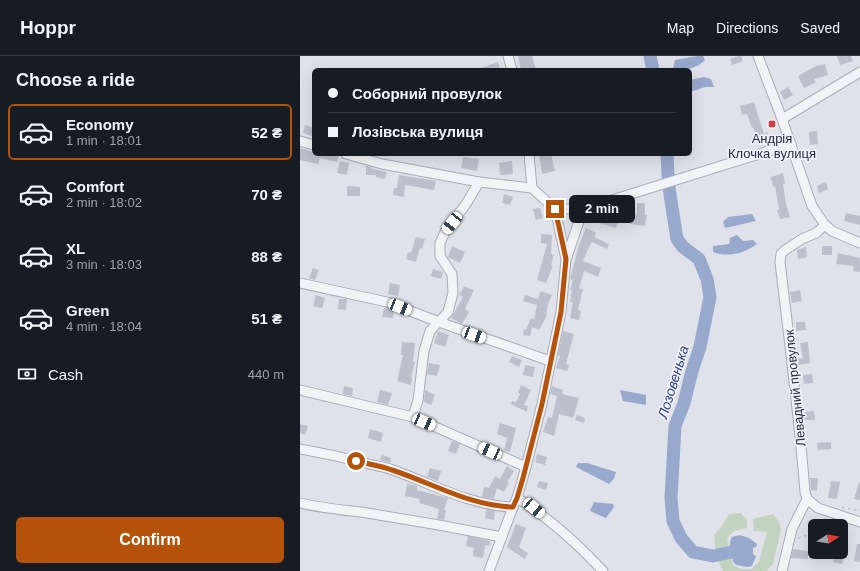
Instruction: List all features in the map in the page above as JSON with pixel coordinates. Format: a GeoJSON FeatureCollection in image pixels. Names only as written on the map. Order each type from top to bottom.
{"type":"FeatureCollection","features":[{"type":"Feature","properties":{"kind":"street"},"geometry":{"type":"LineString","coordinates":[[508,56],[511,68]]}},
{"type":"Feature","properties":{"kind":"street"},"geometry":{"type":"LineString","coordinates":[[758,56],[782,119],[812,206],[825,225],[832,231],[860,243]]}},
{"type":"Feature","properties":{"kind":"street"},"geometry":{"type":"LineString","coordinates":[[782,119],[860,72]]}},
{"type":"Feature","properties":{"kind":"street"},"geometry":{"type":"LineString","coordinates":[[300,141],[312,144]]}},
{"type":"Feature","properties":{"kind":"street"},"geometry":{"type":"LineString","coordinates":[[555,209],[583,209],[791,144]]}},
{"type":"Feature","properties":{"kind":"street"},"geometry":{"type":"LineString","coordinates":[[353,156],[382,164],[479,182],[532,188],[555,209],[566,259]]}},
{"type":"Feature","properties":{"kind":"street"},"geometry":{"type":"LineString","coordinates":[[529,156],[532,188]]}},
{"type":"Feature","properties":{"kind":"street"},"geometry":{"type":"LineString","coordinates":[[413,417],[418,400],[424,351],[430,331],[448,312],[453,293],[452,274],[440,256],[440,243],[445,232],[466,204],[479,182]]}},
{"type":"Feature","properties":{"kind":"street"},"geometry":{"type":"LineString","coordinates":[[489,571],[515,502],[526,467],[542,404],[561,312],[566,259],[583,209]]}},
{"type":"Feature","properties":{"kind":"street","name":"Левадний провулок"},"geometry":{"type":"LineString","coordinates":[[807,499],[805,492],[794,367],[780,262],[781,254],[785,250],[802,239],[816,233],[825,225]]}},
{"type":"Feature","properties":{"kind":"street"},"geometry":{"type":"LineString","coordinates":[[300,283],[387,302],[550,361]]}},
{"type":"Feature","properties":{"kind":"street"},"geometry":{"type":"LineString","coordinates":[[300,390],[413,417],[526,467]]}},
{"type":"Feature","properties":{"kind":"street"},"geometry":{"type":"LineString","coordinates":[[300,449],[345,458],[392,470],[440,490],[498,506],[515,502],[534,508],[603,571]]}},
{"type":"Feature","properties":{"kind":"street"},"geometry":{"type":"LineString","coordinates":[[782,571],[792,529],[807,499],[818,508],[860,522]]}},
{"type":"Feature","properties":{"kind":"street"},"geometry":{"type":"LineString","coordinates":[[300,503],[442,525],[502,537]]}},
{"type":"Feature","properties":{"kind":"path"},"geometry":{"type":"LineString","coordinates":[[787,547],[794,541],[808,535]]}},
{"type":"Feature","properties":{"kind":"green space"},"geometry":{"type":"Polygon","coordinates":[[[741,513],[747,520],[747,528],[734,531],[727,538],[733,565],[741,569],[751,569],[759,562],[767,532],[754,531],[753,519],[773,514],[778,521],[781,528],[773,564],[766,571],[723,571],[719,563],[714,535],[729,514],[741,513]]]}},
{"type":"Feature","properties":{"kind":"water"},"geometry":{"type":"Polygon","coordinates":[[[703,56],[705,60],[699,65],[690,68],[673,68],[675,60],[703,56]]]}},
{"type":"Feature","properties":{"kind":"water"},"geometry":{"type":"Polygon","coordinates":[[[704,77],[711,79],[714,87],[705,87],[692,91],[692,80],[704,77]]]}},
{"type":"Feature","properties":{"kind":"water"},"geometry":{"type":"Polygon","coordinates":[[[752,214],[756,221],[725,228],[723,222],[728,217],[752,214]]]}},
{"type":"Feature","properties":{"kind":"water"},"geometry":{"type":"Polygon","coordinates":[[[737,235],[743,241],[753,240],[757,244],[736,254],[725,255],[713,252],[713,246],[729,244],[730,238],[737,235]]]}},
{"type":"Feature","properties":{"kind":"water"},"geometry":{"type":"Polygon","coordinates":[[[620,390],[646,395],[646,405],[623,401],[620,390]]]}},
{"type":"Feature","properties":{"kind":"water"},"geometry":{"type":"Polygon","coordinates":[[[578,463],[587,463],[616,472],[614,479],[609,484],[576,467],[578,463]]]}},
{"type":"Feature","properties":{"kind":"water"},"geometry":{"type":"Polygon","coordinates":[[[594,502],[613,504],[614,507],[606,518],[590,511],[594,502]]]}},
{"type":"Feature","properties":{"kind":"water"},"geometry":{"type":"Polygon","coordinates":[[[740,535],[749,538],[757,544],[757,546],[753,548],[753,554],[756,556],[752,566],[748,567],[736,565],[733,561],[730,543],[732,537],[740,535]]]}},
{"type":"Feature","properties":{"kind":"building"},"geometry":{"type":"Polygon","coordinates":[[[518,56],[532,56],[535,68],[521,68],[518,56]]]}},
{"type":"Feature","properties":{"kind":"building"},"geometry":{"type":"Polygon","coordinates":[[[741,56],[743,61],[732,65],[730,59],[741,56]]]}},
{"type":"Feature","properties":{"kind":"building"},"geometry":{"type":"Polygon","coordinates":[[[837,56],[851,56],[853,61],[840,65],[837,56]]]}},
{"type":"Feature","properties":{"kind":"building"},"geometry":{"type":"Polygon","coordinates":[[[498,62],[500,68],[481,68],[498,62]]]}},
{"type":"Feature","properties":{"kind":"building"},"geometry":{"type":"Polygon","coordinates":[[[825,64],[828,75],[814,79],[816,82],[804,88],[798,76],[816,66],[825,64]]]}},
{"type":"Feature","properties":{"kind":"building"},"geometry":{"type":"Polygon","coordinates":[[[788,87],[793,95],[784,100],[780,92],[788,87]]]}},
{"type":"Feature","properties":{"kind":"building"},"geometry":{"type":"Polygon","coordinates":[[[754,102],[764,134],[767,132],[770,140],[760,144],[747,114],[742,115],[740,106],[754,102]]]}},
{"type":"Feature","properties":{"kind":"building"},"geometry":{"type":"Polygon","coordinates":[[[305,125],[312,127],[312,136],[303,133],[305,125]]]}},
{"type":"Feature","properties":{"kind":"building"},"geometry":{"type":"Polygon","coordinates":[[[817,131],[818,144],[810,145],[809,132],[817,131]]]}},
{"type":"Feature","properties":{"kind":"building"},"geometry":{"type":"Polygon","coordinates":[[[300,148],[312,151],[312,156],[339,156],[337,162],[320,158],[318,164],[300,160],[300,148]]]}},
{"type":"Feature","properties":{"kind":"building"},"geometry":{"type":"Polygon","coordinates":[[[539,156],[551,156],[555,171],[542,174],[539,156]]]}},
{"type":"Feature","properties":{"kind":"building"},"geometry":{"type":"Polygon","coordinates":[[[463,157],[479,159],[477,171],[461,168],[463,157]]]}},
{"type":"Feature","properties":{"kind":"building"},"geometry":{"type":"Polygon","coordinates":[[[340,161],[349,163],[347,175],[337,173],[340,161]]]}},
{"type":"Feature","properties":{"kind":"building"},"geometry":{"type":"Polygon","coordinates":[[[512,161],[513,174],[500,175],[499,163],[512,161]]]}},
{"type":"Feature","properties":{"kind":"building"},"geometry":{"type":"Polygon","coordinates":[[[366,166],[372,167],[372,169],[387,172],[385,179],[376,177],[376,175],[366,175],[366,166]]]}},
{"type":"Feature","properties":{"kind":"building"},"geometry":{"type":"Polygon","coordinates":[[[783,173],[786,204],[790,217],[780,219],[777,210],[779,210],[775,186],[773,187],[771,177],[783,173]]]}},
{"type":"Feature","properties":{"kind":"building"},"geometry":{"type":"Polygon","coordinates":[[[399,175],[436,181],[434,190],[405,185],[404,197],[393,195],[394,188],[397,188],[399,175]]]}},
{"type":"Feature","properties":{"kind":"building"},"geometry":{"type":"Polygon","coordinates":[[[826,182],[828,189],[819,193],[817,186],[826,182]]]}},
{"type":"Feature","properties":{"kind":"building"},"geometry":{"type":"Polygon","coordinates":[[[347,186],[360,187],[360,196],[347,196],[347,186]]]}},
{"type":"Feature","properties":{"kind":"building"},"geometry":{"type":"Polygon","coordinates":[[[504,194],[513,197],[510,205],[502,203],[504,194]]]}},
{"type":"Feature","properties":{"kind":"building"},"geometry":{"type":"Polygon","coordinates":[[[637,203],[645,203],[645,215],[647,215],[645,226],[630,224],[632,213],[637,214],[637,203]]]}},
{"type":"Feature","properties":{"kind":"building"},"geometry":{"type":"Polygon","coordinates":[[[540,208],[543,218],[536,220],[533,209],[540,208]]]}},
{"type":"Feature","properties":{"kind":"building"},"geometry":{"type":"Polygon","coordinates":[[[602,211],[620,215],[616,228],[599,223],[602,211]]]}},
{"type":"Feature","properties":{"kind":"building"},"geometry":{"type":"Polygon","coordinates":[[[846,213],[860,216],[860,225],[844,221],[846,213]]]}},
{"type":"Feature","properties":{"kind":"building"},"geometry":{"type":"Polygon","coordinates":[[[586,228],[596,233],[594,237],[609,244],[607,249],[592,242],[583,261],[601,268],[598,277],[584,271],[579,288],[583,289],[578,310],[581,311],[579,320],[570,318],[573,302],[570,302],[572,291],[570,290],[573,280],[570,279],[579,245],[586,228]]]}},
{"type":"Feature","properties":{"kind":"building"},"geometry":{"type":"Polygon","coordinates":[[[541,234],[552,235],[551,254],[554,255],[551,265],[553,266],[546,283],[537,280],[547,244],[541,243],[541,234]]]}},
{"type":"Feature","properties":{"kind":"building"},"geometry":{"type":"Polygon","coordinates":[[[416,237],[425,239],[422,249],[420,248],[416,262],[406,259],[408,252],[411,253],[416,237]]]}},
{"type":"Feature","properties":{"kind":"building"},"geometry":{"type":"Polygon","coordinates":[[[452,246],[465,252],[460,263],[448,257],[452,246]]]}},
{"type":"Feature","properties":{"kind":"building"},"geometry":{"type":"Polygon","coordinates":[[[822,246],[832,246],[832,255],[822,255],[822,246]]]}},
{"type":"Feature","properties":{"kind":"building"},"geometry":{"type":"Polygon","coordinates":[[[806,247],[807,257],[798,259],[797,250],[806,247]]]}},
{"type":"Feature","properties":{"kind":"building"},"geometry":{"type":"Polygon","coordinates":[[[838,253],[860,258],[860,272],[853,271],[854,266],[836,264],[838,253]]]}},
{"type":"Feature","properties":{"kind":"building"},"geometry":{"type":"Polygon","coordinates":[[[313,268],[319,270],[315,280],[309,278],[313,268]]]}},
{"type":"Feature","properties":{"kind":"building"},"geometry":{"type":"Polygon","coordinates":[[[433,269],[443,272],[441,279],[431,276],[433,269]]]}},
{"type":"Feature","properties":{"kind":"building"},"geometry":{"type":"Polygon","coordinates":[[[390,283],[400,285],[398,296],[388,294],[390,283]]]}},
{"type":"Feature","properties":{"kind":"building"},"geometry":{"type":"Polygon","coordinates":[[[464,286],[474,290],[465,309],[469,312],[462,324],[451,318],[463,297],[459,295],[464,286]]]}},
{"type":"Feature","properties":{"kind":"building"},"geometry":{"type":"Polygon","coordinates":[[[800,290],[802,301],[792,303],[790,292],[800,290]]]}},
{"type":"Feature","properties":{"kind":"building"},"geometry":{"type":"Polygon","coordinates":[[[541,291],[552,295],[548,304],[546,317],[539,330],[532,327],[530,336],[523,335],[524,329],[526,330],[531,318],[534,320],[537,305],[523,301],[525,295],[538,299],[541,291]]]}},
{"type":"Feature","properties":{"kind":"building"},"geometry":{"type":"Polygon","coordinates":[[[316,295],[325,298],[322,308],[313,306],[316,295]]]}},
{"type":"Feature","properties":{"kind":"building"},"geometry":{"type":"Polygon","coordinates":[[[339,299],[347,299],[346,310],[338,309],[339,299]]]}},
{"type":"Feature","properties":{"kind":"building"},"geometry":{"type":"Polygon","coordinates":[[[384,308],[394,311],[393,318],[382,317],[384,308]]]}},
{"type":"Feature","properties":{"kind":"building"},"geometry":{"type":"Polygon","coordinates":[[[796,322],[805,322],[806,330],[796,331],[796,322]]]}},
{"type":"Feature","properties":{"kind":"building"},"geometry":{"type":"Polygon","coordinates":[[[438,331],[449,335],[445,347],[434,343],[438,331]]]}},
{"type":"Feature","properties":{"kind":"building"},"geometry":{"type":"Polygon","coordinates":[[[563,331],[574,334],[566,364],[569,365],[567,371],[556,368],[560,356],[558,355],[563,331]]]}},
{"type":"Feature","properties":{"kind":"building"},"geometry":{"type":"Polygon","coordinates":[[[402,342],[415,343],[413,362],[415,362],[411,377],[411,385],[397,381],[403,355],[401,355],[402,342]]]}},
{"type":"Feature","properties":{"kind":"building"},"geometry":{"type":"Polygon","coordinates":[[[808,342],[810,363],[798,365],[798,359],[803,358],[800,343],[808,342]]]}},
{"type":"Feature","properties":{"kind":"building"},"geometry":{"type":"Polygon","coordinates":[[[512,356],[522,360],[519,367],[509,362],[512,356]]]}},
{"type":"Feature","properties":{"kind":"building"},"geometry":{"type":"Polygon","coordinates":[[[429,363],[440,365],[437,376],[427,374],[429,363]]]}},
{"type":"Feature","properties":{"kind":"building"},"geometry":{"type":"Polygon","coordinates":[[[525,365],[535,367],[533,377],[523,375],[525,365]]]}},
{"type":"Feature","properties":{"kind":"building"},"geometry":{"type":"Polygon","coordinates":[[[812,374],[813,383],[804,384],[803,375],[812,374]]]}},
{"type":"Feature","properties":{"kind":"building"},"geometry":{"type":"Polygon","coordinates":[[[521,385],[531,390],[524,405],[528,406],[527,412],[511,404],[512,401],[516,402],[520,394],[518,392],[521,385]]]}},
{"type":"Feature","properties":{"kind":"building"},"geometry":{"type":"Polygon","coordinates":[[[344,386],[353,388],[352,396],[343,394],[344,386]]]}},
{"type":"Feature","properties":{"kind":"building"},"geometry":{"type":"Polygon","coordinates":[[[552,386],[563,390],[562,394],[579,398],[573,418],[559,414],[554,436],[543,432],[548,417],[552,418],[557,396],[550,394],[552,386]]]}},
{"type":"Feature","properties":{"kind":"building"},"geometry":{"type":"Polygon","coordinates":[[[380,390],[392,393],[388,405],[377,402],[380,390]]]}},
{"type":"Feature","properties":{"kind":"building"},"geometry":{"type":"Polygon","coordinates":[[[425,390],[435,395],[431,405],[424,402],[425,390]]]}},
{"type":"Feature","properties":{"kind":"building"},"geometry":{"type":"Polygon","coordinates":[[[814,411],[815,420],[805,420],[805,412],[814,411]]]}},
{"type":"Feature","properties":{"kind":"building"},"geometry":{"type":"Polygon","coordinates":[[[577,415],[585,418],[584,423],[575,420],[577,415]]]}},
{"type":"Feature","properties":{"kind":"building"},"geometry":{"type":"Polygon","coordinates":[[[500,423],[516,428],[510,452],[504,451],[507,438],[497,434],[500,423]]]}},
{"type":"Feature","properties":{"kind":"building"},"geometry":{"type":"Polygon","coordinates":[[[300,424],[308,426],[305,435],[300,433],[300,424]]]}},
{"type":"Feature","properties":{"kind":"building"},"geometry":{"type":"Polygon","coordinates":[[[370,429],[383,433],[381,442],[368,438],[370,429]]]}},
{"type":"Feature","properties":{"kind":"building"},"geometry":{"type":"Polygon","coordinates":[[[452,441],[460,444],[456,454],[448,451],[452,441]]]}},
{"type":"Feature","properties":{"kind":"building"},"geometry":{"type":"Polygon","coordinates":[[[831,442],[831,449],[818,450],[817,443],[831,442]]]}},
{"type":"Feature","properties":{"kind":"building"},"geometry":{"type":"Polygon","coordinates":[[[537,454],[547,457],[545,465],[535,462],[537,454]]]}},
{"type":"Feature","properties":{"kind":"building"},"geometry":{"type":"Polygon","coordinates":[[[382,455],[391,458],[390,463],[380,460],[382,455]]]}},
{"type":"Feature","properties":{"kind":"building"},"geometry":{"type":"Polygon","coordinates":[[[507,466],[514,471],[507,482],[509,483],[504,492],[497,488],[494,499],[482,497],[484,487],[489,488],[495,476],[500,479],[507,466]]]}},
{"type":"Feature","properties":{"kind":"building"},"geometry":{"type":"Polygon","coordinates":[[[430,468],[441,471],[438,481],[427,477],[430,468]]]}},
{"type":"Feature","properties":{"kind":"building"},"geometry":{"type":"Polygon","coordinates":[[[810,478],[818,478],[817,491],[811,490],[810,478]]]}},
{"type":"Feature","properties":{"kind":"building"},"geometry":{"type":"Polygon","coordinates":[[[539,481],[548,483],[546,490],[537,487],[539,481]]]}},
{"type":"Feature","properties":{"kind":"building"},"geometry":{"type":"Polygon","coordinates":[[[831,481],[840,482],[837,499],[828,498],[831,481]]]}},
{"type":"Feature","properties":{"kind":"building"},"geometry":{"type":"Polygon","coordinates":[[[860,483],[860,500],[854,499],[860,483]]]}},
{"type":"Feature","properties":{"kind":"building"},"geometry":{"type":"Polygon","coordinates":[[[407,484],[417,486],[417,490],[448,498],[444,510],[446,510],[444,520],[437,519],[439,509],[419,503],[420,499],[405,496],[407,484]]]}},
{"type":"Feature","properties":{"kind":"building"},"geometry":{"type":"Polygon","coordinates":[[[486,510],[495,511],[494,520],[485,518],[486,510]]]}},
{"type":"Feature","properties":{"kind":"building"},"geometry":{"type":"Polygon","coordinates":[[[516,524],[526,528],[519,547],[528,553],[525,559],[507,547],[516,524]]]}},
{"type":"Feature","properties":{"kind":"building"},"geometry":{"type":"Polygon","coordinates":[[[468,536],[490,541],[489,546],[485,545],[483,558],[473,556],[474,548],[466,546],[468,536]]]}},
{"type":"Feature","properties":{"kind":"building"},"geometry":{"type":"Polygon","coordinates":[[[857,544],[860,544],[860,562],[854,561],[857,544]]]}},
{"type":"Feature","properties":{"kind":"building"},"geometry":{"type":"Polygon","coordinates":[[[793,549],[808,551],[808,559],[791,558],[793,549]]]}},
{"type":"Feature","properties":{"kind":"building"},"geometry":{"type":"Polygon","coordinates":[[[833,559],[843,559],[842,564],[833,562],[833,559]]]}},
{"type":"Feature","properties":{"kind":"waterway","name":"Лозовенька"},"geometry":{"type":"LineString","coordinates":[[650,56],[653,68]]}},
{"type":"Feature","properties":{"kind":"waterway","name":"Лозовенька"},"geometry":{"type":"LineString","coordinates":[[667,156],[668,176]]}},
{"type":"Feature","properties":{"kind":"waterway","name":"Лозовенька"},"geometry":{"type":"LineString","coordinates":[[669,188],[677,239],[683,247],[699,259],[707,279],[710,297],[700,347],[684,403],[675,426],[671,498],[673,521],[681,538],[693,552],[713,556],[732,552]]}},
{"type":"Feature","properties":{"kind":"place","name":"Андрія Клочка вулиця"},"geometry":{"type":"Point","coordinates":[772,124]}},
{"type":"Feature","properties":{"kind":"route"},"geometry":{"type":"LineString","coordinates":[[356,461],[392,470],[440,490],[498,506],[513,507],[523,478],[542,404],[561,312],[563,278],[566,259],[561,229],[555,209]]}}]}
